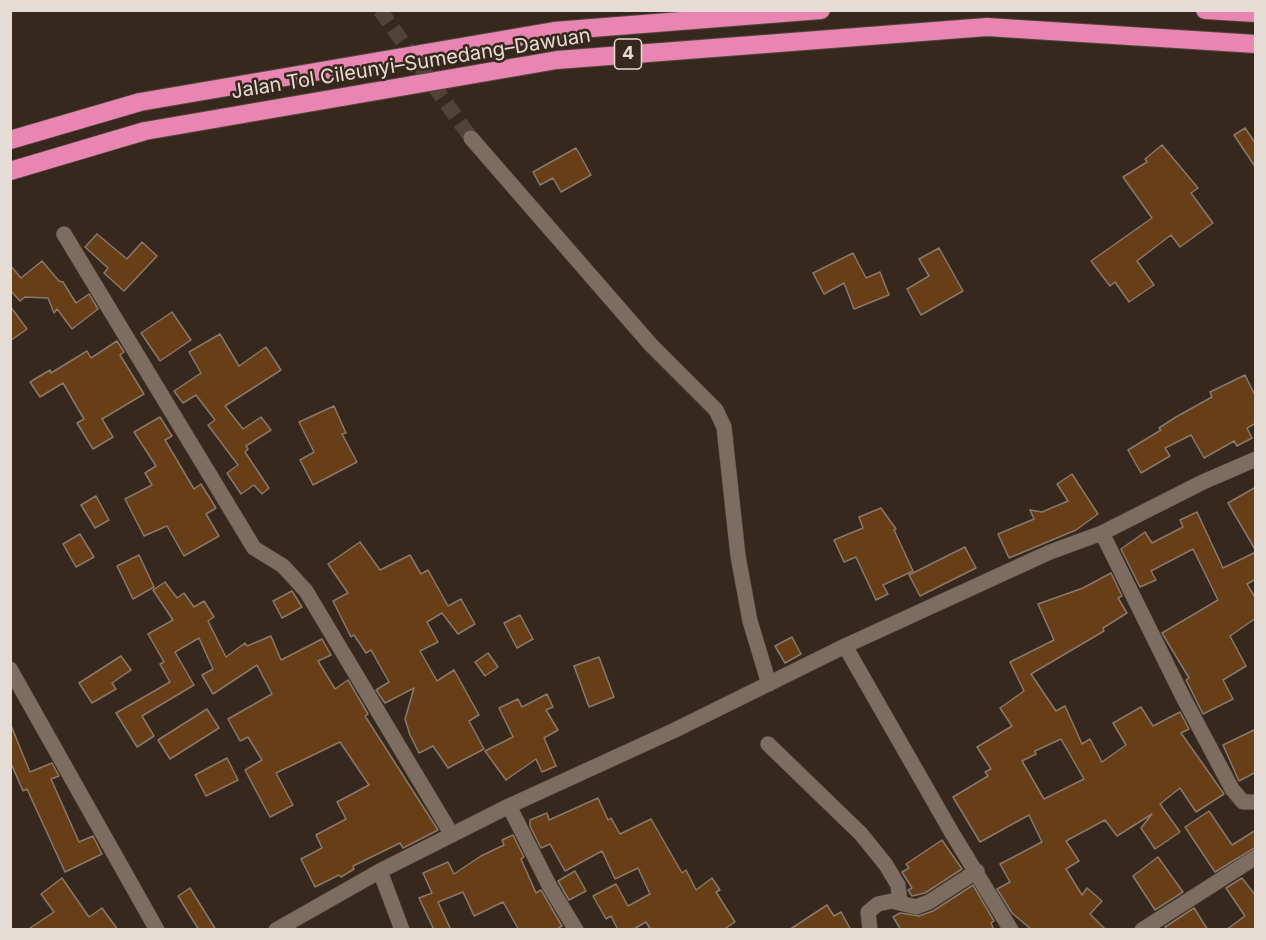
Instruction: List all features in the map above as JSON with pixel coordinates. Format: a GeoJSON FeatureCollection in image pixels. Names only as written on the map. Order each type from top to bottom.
{"type":"FeatureCollection","features":[{"type":"Feature","properties":{"kind":"highway","name":"Jalan Tol Cileunyi–Sumedang–Dawuan"},"geometry":{"type":"LineString","coordinates":[[10,141],[140,102],[554,31],[821,10]]}},
{"type":"Feature","properties":{"kind":"highway"},"geometry":{"type":"LineString","coordinates":[[1205,10],[1256,13]]}},
{"type":"Feature","properties":{"kind":"highway","name":"Jalan Tol Cileunyi–Sumedang–Dawuan"},"geometry":{"type":"LineString","coordinates":[[10,171],[145,131],[556,60],[987,27],[1256,44]]}},
{"type":"Feature","properties":{"kind":"street"},"geometry":{"type":"LineString","coordinates":[[471,138],[651,345],[709,402],[722,420],[738,556],[750,621],[769,684]]}},
{"type":"Feature","properties":{"kind":"street"},"geometry":{"type":"LineString","coordinates":[[64,234],[254,548],[283,566],[306,591],[452,835]]}},
{"type":"Feature","properties":{"kind":"street"},"geometry":{"type":"LineString","coordinates":[[276,930],[380,872],[510,806],[845,646],[1050,552],[1102,533],[1203,482],[1256,459]]}},
{"type":"Feature","properties":{"kind":"street"},"geometry":{"type":"LineString","coordinates":[[1102,533],[1183,697],[1232,789],[1243,802],[1256,801]]}},
{"type":"Feature","properties":{"kind":"street"},"geometry":{"type":"LineString","coordinates":[[845,646],[952,833],[1011,930]]}},
{"type":"Feature","properties":{"kind":"street"},"geometry":{"type":"LineString","coordinates":[[10,669],[157,930]]}},
{"type":"Feature","properties":{"kind":"street"},"geometry":{"type":"LineString","coordinates":[[768,744],[861,834],[880,857],[898,885],[900,903]]}},
{"type":"Feature","properties":{"kind":"street"},"geometry":{"type":"LineString","coordinates":[[510,806],[550,887],[576,930]]}},
{"type":"Feature","properties":{"kind":"street"},"geometry":{"type":"LineString","coordinates":[[1142,930],[1256,857]]}},
{"type":"Feature","properties":{"kind":"street"},"geometry":{"type":"LineString","coordinates":[[870,930],[867,918],[872,909],[885,901],[916,907],[929,903],[977,871]]}},
{"type":"Feature","properties":{"kind":"street"},"geometry":{"type":"LineString","coordinates":[[380,872],[402,930]]}},
{"type":"Feature","properties":{"kind":"building"},"geometry":{"type":"Polygon","coordinates":[[[1245,128],[1256,144],[1256,168],[1234,135],[1245,128]]]}},
{"type":"Feature","properties":{"kind":"building"},"geometry":{"type":"Polygon","coordinates":[[[1162,145],[1198,188],[1191,193],[1213,223],[1180,247],[1171,235],[1137,261],[1154,285],[1129,302],[1115,282],[1110,286],[1091,261],[1152,218],[1123,177],[1147,162],[1145,159],[1162,145]]]}},
{"type":"Feature","properties":{"kind":"building"},"geometry":{"type":"Polygon","coordinates":[[[576,148],[591,175],[561,192],[553,178],[540,185],[533,172],[576,148]]]}},
{"type":"Feature","properties":{"kind":"building"},"geometry":{"type":"Polygon","coordinates":[[[97,234],[127,259],[142,242],[157,256],[124,291],[104,273],[108,268],[85,247],[97,234]]]}},
{"type":"Feature","properties":{"kind":"building"},"geometry":{"type":"Polygon","coordinates":[[[939,248],[963,291],[921,315],[907,289],[929,276],[919,259],[939,248]]]}},
{"type":"Feature","properties":{"kind":"building"},"geometry":{"type":"Polygon","coordinates":[[[853,253],[866,278],[880,272],[889,295],[854,309],[844,283],[824,294],[813,273],[853,253]]]}},
{"type":"Feature","properties":{"kind":"building"},"geometry":{"type":"Polygon","coordinates":[[[42,261],[59,281],[63,282],[76,303],[89,294],[98,309],[72,329],[57,309],[54,313],[48,298],[25,297],[20,301],[10,290],[10,265],[21,278],[42,261]]]}},
{"type":"Feature","properties":{"kind":"building"},"geometry":{"type":"Polygon","coordinates":[[[10,306],[27,329],[10,341],[10,306]]]}},
{"type":"Feature","properties":{"kind":"building"},"geometry":{"type":"Polygon","coordinates":[[[172,312],[191,340],[160,361],[141,333],[172,312]]]}},
{"type":"Feature","properties":{"kind":"building"},"geometry":{"type":"Polygon","coordinates":[[[220,334],[239,366],[266,347],[281,370],[225,406],[243,429],[261,417],[271,430],[246,446],[248,449],[245,452],[269,488],[262,494],[254,485],[241,494],[227,473],[238,465],[208,425],[215,420],[196,395],[183,403],[174,391],[201,373],[189,352],[220,334]]]}},
{"type":"Feature","properties":{"kind":"building"},"geometry":{"type":"Polygon","coordinates":[[[117,341],[124,352],[120,355],[144,394],[102,419],[113,437],[93,449],[77,423],[84,419],[63,383],[40,397],[30,382],[50,370],[51,373],[87,351],[91,358],[117,341]]]}},
{"type":"Feature","properties":{"kind":"building"},"geometry":{"type":"Polygon","coordinates":[[[1245,375],[1256,397],[1256,423],[1247,428],[1252,438],[1237,446],[1234,441],[1204,458],[1191,435],[1165,448],[1170,456],[1141,473],[1128,450],[1161,430],[1159,428],[1176,417],[1212,397],[1210,392],[1245,375]]]}},
{"type":"Feature","properties":{"kind":"building"},"geometry":{"type":"Polygon","coordinates":[[[334,406],[346,433],[342,434],[357,462],[313,485],[300,460],[314,452],[299,422],[334,406]]]}},
{"type":"Feature","properties":{"kind":"building"},"geometry":{"type":"Polygon","coordinates":[[[160,417],[172,436],[165,440],[194,489],[201,484],[216,508],[206,514],[219,536],[184,556],[167,526],[144,536],[125,499],[152,485],[145,473],[156,466],[134,432],[160,417]]]}},
{"type":"Feature","properties":{"kind":"building"},"geometry":{"type":"Polygon","coordinates":[[[1072,474],[1098,514],[1076,530],[1009,558],[998,534],[1034,519],[1030,510],[1042,512],[1068,501],[1057,484],[1072,474]]]}},
{"type":"Feature","properties":{"kind":"building"},"geometry":{"type":"Polygon","coordinates":[[[1256,487],[1256,551],[1228,503],[1256,487]]]}},
{"type":"Feature","properties":{"kind":"building"},"geometry":{"type":"Polygon","coordinates":[[[96,496],[109,520],[95,528],[81,505],[96,496]]]}},
{"type":"Feature","properties":{"kind":"building"},"geometry":{"type":"Polygon","coordinates":[[[881,508],[896,529],[894,530],[913,571],[883,585],[888,594],[876,600],[856,557],[844,562],[834,540],[863,528],[859,517],[881,508]]]}},
{"type":"Feature","properties":{"kind":"building"},"geometry":{"type":"Polygon","coordinates":[[[1197,512],[1223,568],[1256,552],[1256,579],[1247,584],[1256,599],[1256,618],[1230,636],[1246,666],[1223,680],[1233,699],[1203,714],[1186,680],[1189,678],[1162,633],[1218,600],[1193,549],[1151,571],[1156,580],[1140,587],[1121,549],[1145,532],[1152,543],[1183,527],[1180,520],[1197,512]]]}},
{"type":"Feature","properties":{"kind":"building"},"geometry":{"type":"Polygon","coordinates":[[[80,534],[94,557],[76,567],[63,544],[80,534]]]}},
{"type":"Feature","properties":{"kind":"building"},"geometry":{"type":"Polygon","coordinates":[[[360,542],[380,570],[410,555],[421,574],[428,570],[448,606],[461,599],[475,624],[458,634],[442,613],[427,622],[438,642],[420,651],[437,681],[454,670],[479,715],[469,721],[484,749],[448,768],[433,746],[419,753],[410,735],[405,719],[414,688],[385,703],[376,690],[389,682],[371,650],[366,653],[354,635],[351,637],[333,601],[348,593],[328,564],[360,542]]]}},
{"type":"Feature","properties":{"kind":"building"},"geometry":{"type":"Polygon","coordinates":[[[965,547],[976,568],[920,596],[909,575],[965,547]]]}},
{"type":"Feature","properties":{"kind":"building"},"geometry":{"type":"Polygon","coordinates":[[[139,555],[154,587],[133,599],[117,566],[139,555]]]}},
{"type":"Feature","properties":{"kind":"building"},"geometry":{"type":"Polygon","coordinates":[[[1111,573],[1122,596],[1118,598],[1127,613],[1103,628],[1104,631],[1031,674],[1056,711],[1065,706],[1082,744],[1090,739],[1102,762],[1126,745],[1113,723],[1141,707],[1153,726],[1180,712],[1189,729],[1181,733],[1224,794],[1196,812],[1180,788],[1160,804],[1180,832],[1155,849],[1141,828],[1152,814],[1117,836],[1105,820],[1066,841],[1079,861],[1066,869],[1082,895],[1087,888],[1102,901],[1090,914],[1106,930],[1032,930],[1012,913],[997,889],[1010,882],[1000,864],[1042,842],[1029,815],[980,842],[953,797],[988,776],[985,772],[991,769],[977,747],[1012,726],[1000,708],[1024,691],[1010,662],[1054,640],[1038,604],[1083,588],[1111,573]],[[1061,739],[1035,751],[1036,754],[1022,761],[1044,799],[1084,779],[1061,739]]]}},
{"type":"Feature","properties":{"kind":"building"},"geometry":{"type":"Polygon","coordinates":[[[165,582],[177,598],[184,593],[194,607],[204,601],[214,617],[208,621],[226,657],[245,643],[247,646],[271,636],[281,660],[322,639],[331,655],[318,661],[335,689],[348,680],[368,714],[365,716],[438,830],[403,848],[400,843],[353,866],[354,869],[341,877],[339,875],[315,887],[301,859],[322,848],[316,835],[346,819],[337,802],[369,785],[340,742],[276,773],[293,805],[270,817],[245,770],[262,760],[248,737],[240,741],[228,719],[272,694],[257,665],[213,694],[202,675],[213,669],[199,638],[175,652],[194,685],[142,716],[154,736],[137,747],[116,713],[170,682],[160,664],[164,662],[148,634],[173,620],[153,590],[165,582]]]}},
{"type":"Feature","properties":{"kind":"building"},"geometry":{"type":"Polygon","coordinates":[[[292,591],[302,607],[282,618],[273,601],[292,591]]]}},
{"type":"Feature","properties":{"kind":"building"},"geometry":{"type":"Polygon","coordinates":[[[520,615],[533,639],[517,648],[504,623],[520,615]]]}},
{"type":"Feature","properties":{"kind":"building"},"geometry":{"type":"Polygon","coordinates":[[[792,637],[801,654],[785,663],[775,646],[792,637]]]}},
{"type":"Feature","properties":{"kind":"building"},"geometry":{"type":"Polygon","coordinates":[[[488,653],[498,667],[485,676],[475,662],[488,653]]]}},
{"type":"Feature","properties":{"kind":"building"},"geometry":{"type":"Polygon","coordinates":[[[121,656],[131,670],[112,683],[116,689],[92,703],[79,683],[121,656]]]}},
{"type":"Feature","properties":{"kind":"building"},"geometry":{"type":"Polygon","coordinates":[[[599,657],[614,697],[589,707],[574,666],[599,657]]]}},
{"type":"Feature","properties":{"kind":"building"},"geometry":{"type":"Polygon","coordinates":[[[547,694],[553,707],[546,710],[558,730],[544,738],[556,766],[542,772],[536,759],[506,780],[485,751],[513,737],[499,708],[518,699],[522,707],[547,694]]]}},
{"type":"Feature","properties":{"kind":"building"},"geometry":{"type":"Polygon","coordinates":[[[207,709],[219,728],[170,759],[158,740],[207,709]]]}},
{"type":"Feature","properties":{"kind":"building"},"geometry":{"type":"Polygon","coordinates":[[[10,723],[30,772],[52,763],[59,776],[51,779],[79,842],[93,836],[102,854],[65,872],[27,789],[23,791],[10,761],[10,723]]]}},
{"type":"Feature","properties":{"kind":"building"},"geometry":{"type":"Polygon","coordinates":[[[1256,729],[1256,772],[1239,781],[1223,745],[1256,729]]]}},
{"type":"Feature","properties":{"kind":"building"},"geometry":{"type":"Polygon","coordinates":[[[227,758],[238,780],[206,796],[195,775],[227,758]]]}},
{"type":"Feature","properties":{"kind":"building"},"geometry":{"type":"Polygon","coordinates":[[[598,798],[608,820],[611,818],[620,834],[651,819],[682,873],[686,870],[696,890],[712,878],[720,890],[716,892],[735,922],[723,930],[651,930],[646,922],[632,930],[618,930],[611,916],[606,919],[593,896],[616,884],[628,906],[650,894],[638,868],[615,879],[602,851],[565,871],[550,844],[541,848],[530,826],[530,820],[547,813],[549,820],[598,798]]]}},
{"type":"Feature","properties":{"kind":"building"},"geometry":{"type":"Polygon","coordinates":[[[1209,811],[1232,845],[1256,830],[1256,847],[1215,872],[1185,827],[1209,811]]]}},
{"type":"Feature","properties":{"kind":"building"},"geometry":{"type":"Polygon","coordinates":[[[513,835],[524,857],[521,859],[536,893],[541,890],[562,926],[555,930],[519,930],[503,902],[474,916],[463,892],[438,902],[451,930],[434,930],[419,898],[432,893],[423,873],[448,862],[454,874],[481,856],[504,845],[502,840],[513,835]]]}},
{"type":"Feature","properties":{"kind":"building"},"geometry":{"type":"Polygon","coordinates":[[[942,840],[962,869],[925,893],[912,896],[908,890],[912,888],[902,872],[909,868],[906,864],[942,840]]]}},
{"type":"Feature","properties":{"kind":"building"},"geometry":{"type":"Polygon","coordinates":[[[1158,857],[1183,892],[1155,910],[1133,876],[1158,857]]]}},
{"type":"Feature","properties":{"kind":"building"},"geometry":{"type":"Polygon","coordinates":[[[575,871],[586,891],[569,900],[558,881],[575,871]]]}},
{"type":"Feature","properties":{"kind":"building"},"geometry":{"type":"Polygon","coordinates":[[[62,878],[89,917],[102,908],[118,930],[27,930],[54,912],[41,894],[62,878]]]}},
{"type":"Feature","properties":{"kind":"building"},"geometry":{"type":"Polygon","coordinates":[[[1242,878],[1256,896],[1256,930],[1226,930],[1245,916],[1226,888],[1242,878]]]}},
{"type":"Feature","properties":{"kind":"building"},"geometry":{"type":"Polygon","coordinates":[[[973,885],[994,921],[991,923],[994,930],[901,930],[893,917],[900,913],[919,916],[933,911],[973,885]]]}},
{"type":"Feature","properties":{"kind":"building"},"geometry":{"type":"Polygon","coordinates":[[[190,888],[216,930],[199,930],[178,896],[190,888]]]}},
{"type":"Feature","properties":{"kind":"building"},"geometry":{"type":"Polygon","coordinates":[[[827,905],[834,916],[841,912],[851,930],[789,930],[827,905]]]}},
{"type":"Feature","properties":{"kind":"building"},"geometry":{"type":"Polygon","coordinates":[[[1194,908],[1208,930],[1167,930],[1165,927],[1194,908]]]}},
{"type":"Feature","properties":{"kind":"tunnel"},"geometry":{"type":"LineString","coordinates":[[380,10],[471,138]]}}]}
